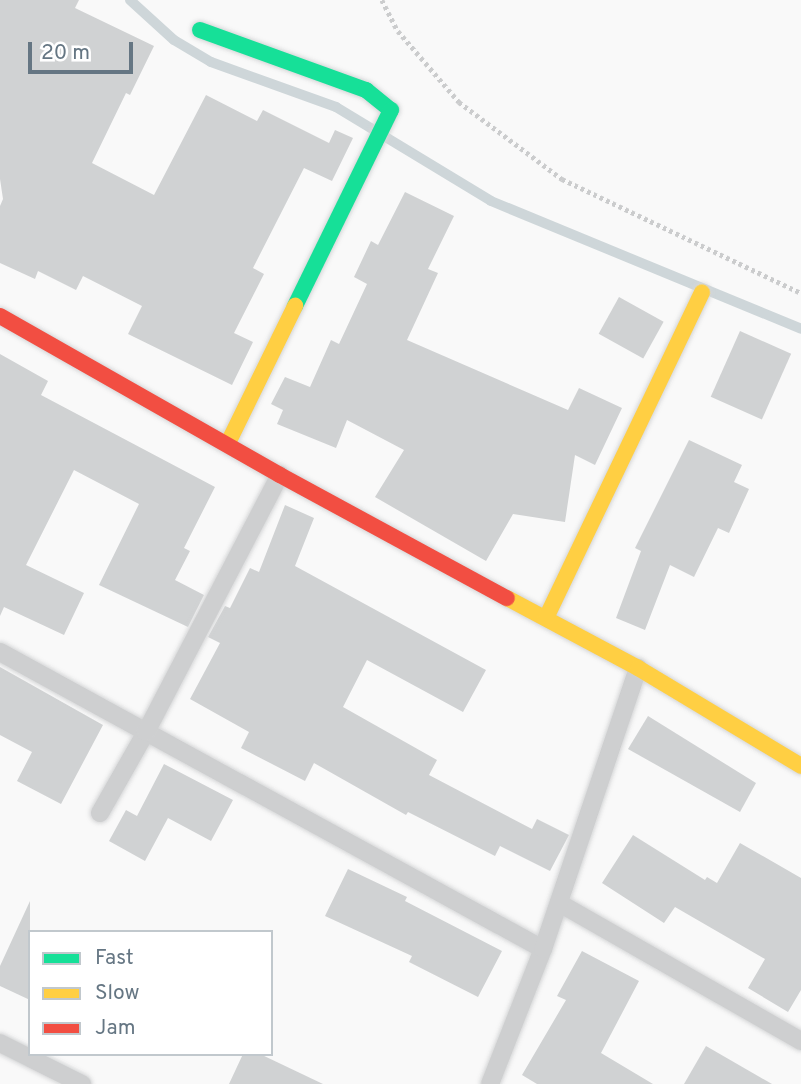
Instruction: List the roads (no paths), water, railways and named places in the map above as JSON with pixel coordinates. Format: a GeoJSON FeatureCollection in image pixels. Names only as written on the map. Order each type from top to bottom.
{"type":"FeatureCollection","features":[{"type":"Feature","properties":{"kind":"street"},"geometry":{"type":"LineString","coordinates":[[200,30],[366,90],[391,110],[228,443]]}},
{"type":"Feature","properties":{"kind":"street"},"geometry":{"type":"LineString","coordinates":[[546,618],[702,292]]}},
{"type":"Feature","properties":{"kind":"street"},"geometry":{"type":"LineString","coordinates":[[0,316],[228,443],[279,475],[638,668],[801,766]]}},
{"type":"Feature","properties":{"kind":"lane"},"geometry":{"type":"LineString","coordinates":[[100,813],[146,732],[279,475]]}},
{"type":"Feature","properties":{"kind":"lane"},"geometry":{"type":"LineString","coordinates":[[0,652],[543,949]]}},
{"type":"Feature","properties":{"kind":"lane"},"geometry":{"type":"LineString","coordinates":[[490,1084],[543,949],[638,668]]}},
{"type":"Feature","properties":{"kind":"lane"},"geometry":{"type":"LineString","coordinates":[[559,903],[801,1041]]}},
{"type":"Feature","properties":{"kind":"lane"},"geometry":{"type":"LineString","coordinates":[[0,1043],[82,1084]]}},
{"type":"Feature","properties":{"kind":"waterway"},"geometry":{"type":"LineString","coordinates":[[130,0],[174,40],[211,62],[336,107],[491,201],[801,329]]}}]}
